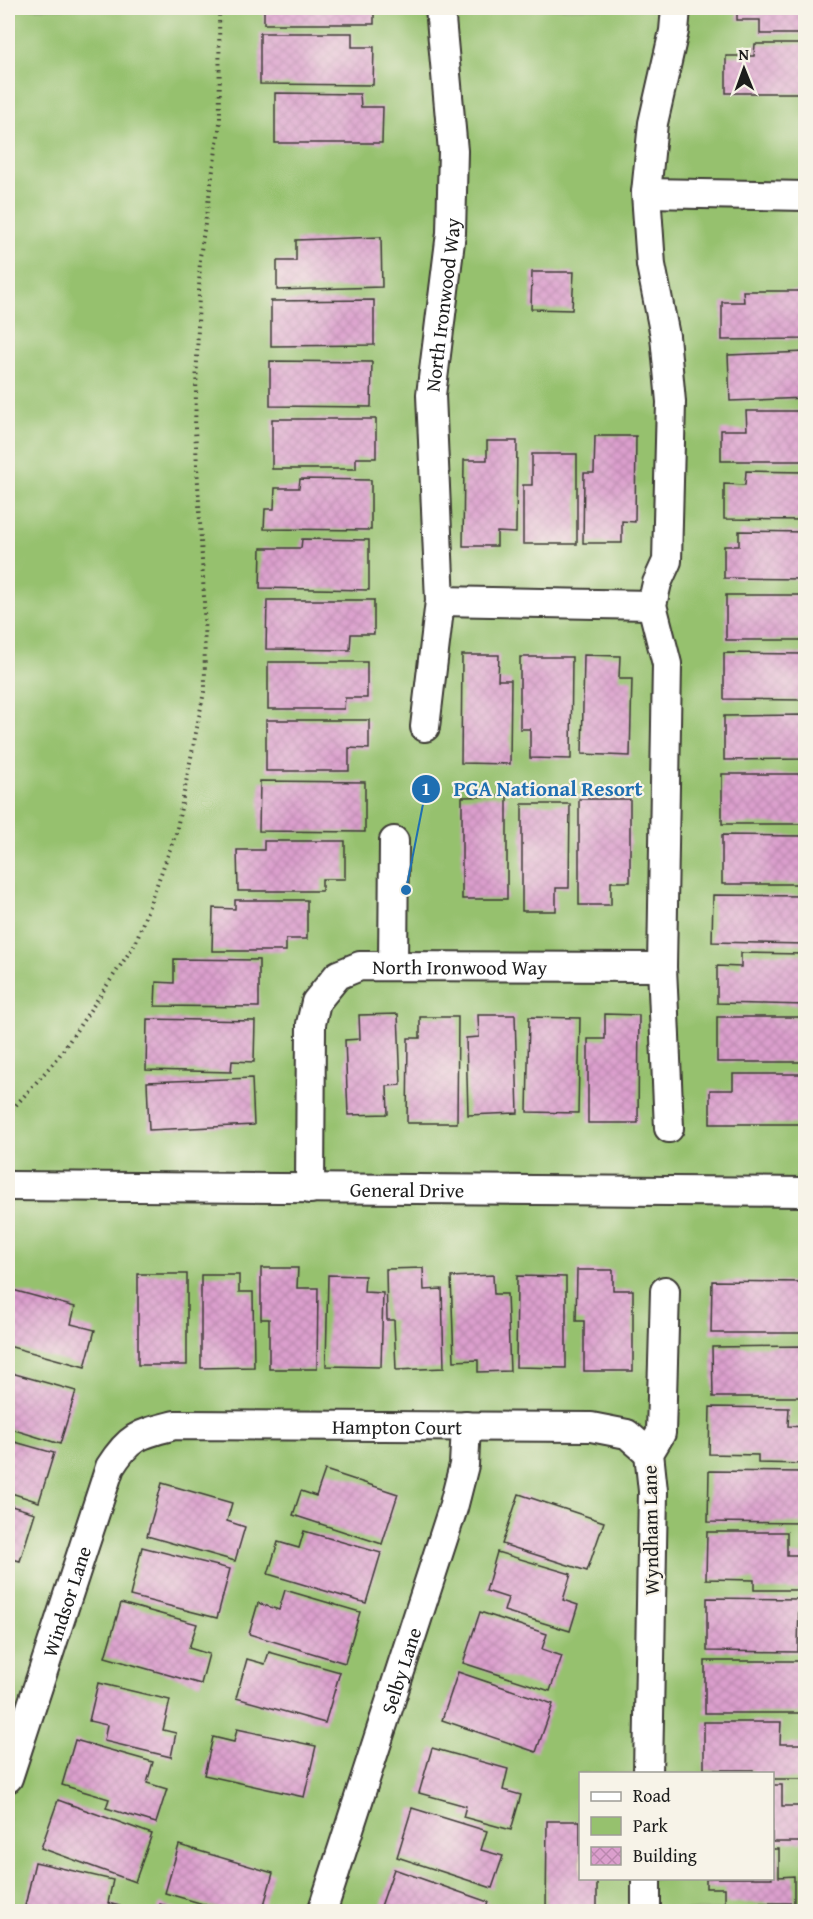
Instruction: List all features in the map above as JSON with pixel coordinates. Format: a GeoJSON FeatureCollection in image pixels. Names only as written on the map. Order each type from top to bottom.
{"type":"FeatureCollection","features":[{"type":"Feature","properties":{"kind":"street","name":"North Ironwood Way"},"geometry":{"type":"LineString","coordinates":[[425,727],[440,601],[431,395],[451,233],[453,151],[440,8]]}},
{"type":"Feature","properties":{"kind":"street"},"geometry":{"type":"LineString","coordinates":[[669,1128],[662,967],[667,664],[652,605],[657,583],[667,561],[671,402],[665,336],[651,265],[646,193],[653,123],[674,31],[676,8]]}},
{"type":"Feature","properties":{"kind":"street"},"geometry":{"type":"LineString","coordinates":[[646,193],[806,196]]}},
{"type":"Feature","properties":{"kind":"street"},"geometry":{"type":"LineString","coordinates":[[440,601],[652,605]]}},
{"type":"Feature","properties":{"kind":"street"},"geometry":{"type":"LineString","coordinates":[[393,966],[394,841]]}},
{"type":"Feature","properties":{"kind":"street","name":"North Ironwood Way"},"geometry":{"type":"LineString","coordinates":[[310,1189],[311,1024],[316,1002],[338,975],[360,966],[662,967]]}},
{"type":"Feature","properties":{"kind":"street","name":"General Drive"},"geometry":{"type":"LineString","coordinates":[[8,1186],[806,1192]]}},
{"type":"Feature","properties":{"kind":"street","name":"Wyndham Lane"},"geometry":{"type":"LineString","coordinates":[[648,1772],[653,1491],[649,1453],[661,1433],[665,1291]]}},
{"type":"Feature","properties":{"kind":"street","name":"Hampton Court"},"geometry":{"type":"LineString","coordinates":[[140,1434],[175,1425],[591,1427],[627,1434],[649,1453]]}},
{"type":"Feature","properties":{"kind":"street","name":"Selby Lane"},"geometry":{"type":"LineString","coordinates":[[322,1911],[453,1508],[464,1465],[466,1426]]}},
{"type":"Feature","properties":{"kind":"street","name":"Windsor Lane"},"geometry":{"type":"LineString","coordinates":[[8,1778],[110,1467],[122,1448],[140,1434]]}},
{"type":"Feature","properties":{"kind":"street"},"geometry":{"type":"LineString","coordinates":[[646,1880],[646,1911]]}},
{"type":"Feature","properties":{"kind":"path"},"geometry":{"type":"LineString","coordinates":[[8,1114],[57,1059],[135,944],[176,833],[206,687],[204,597],[195,428],[200,256],[220,123],[219,8]]}},
{"type":"Feature","properties":{"kind":"green space"},"geometry":{"type":"Polygon","coordinates":[[[8,8],[805,8],[805,1911],[8,1912],[8,8]]]}},
{"type":"Feature","properties":{"kind":"building"},"geometry":{"type":"Polygon","coordinates":[[[264,8],[374,8],[374,24],[264,24],[264,8]]]}},
{"type":"Feature","properties":{"kind":"building"},"geometry":{"type":"Polygon","coordinates":[[[737,8],[806,8],[806,34],[760,34],[760,20],[737,20],[737,8]]]}},
{"type":"Feature","properties":{"kind":"building"},"geometry":{"type":"Polygon","coordinates":[[[260,33],[352,33],[352,47],[374,47],[373,85],[260,84],[260,33]]]}},
{"type":"Feature","properties":{"kind":"building"},"geometry":{"type":"Polygon","coordinates":[[[755,44],[806,44],[806,93],[726,93],[726,56],[754,56],[755,44]]]}},
{"type":"Feature","properties":{"kind":"building"},"geometry":{"type":"Polygon","coordinates":[[[275,93],[360,94],[361,107],[383,107],[382,143],[275,143],[275,93]]]}},
{"type":"Feature","properties":{"kind":"building"},"geometry":{"type":"Polygon","coordinates":[[[381,237],[382,287],[277,290],[277,261],[296,261],[296,240],[381,237]]]}},
{"type":"Feature","properties":{"kind":"building"},"geometry":{"type":"Polygon","coordinates":[[[532,272],[574,272],[572,310],[531,309],[532,272]]]}},
{"type":"Feature","properties":{"kind":"building"},"geometry":{"type":"Polygon","coordinates":[[[743,291],[806,291],[806,339],[722,340],[722,302],[744,302],[743,291]]]}},
{"type":"Feature","properties":{"kind":"building"},"geometry":{"type":"Polygon","coordinates":[[[374,300],[374,345],[271,346],[271,301],[374,300]]]}},
{"type":"Feature","properties":{"kind":"building"},"geometry":{"type":"Polygon","coordinates":[[[806,352],[806,398],[730,401],[728,355],[806,352]]]}},
{"type":"Feature","properties":{"kind":"building"},"geometry":{"type":"Polygon","coordinates":[[[270,361],[372,362],[371,407],[270,406],[270,361]]]}},
{"type":"Feature","properties":{"kind":"building"},"geometry":{"type":"Polygon","coordinates":[[[746,411],[806,411],[806,461],[721,461],[721,430],[747,430],[746,411]]]}},
{"type":"Feature","properties":{"kind":"building"},"geometry":{"type":"Polygon","coordinates":[[[272,419],[376,419],[376,458],[356,458],[356,469],[272,469],[272,419]]]}},
{"type":"Feature","properties":{"kind":"building"},"geometry":{"type":"Polygon","coordinates":[[[595,436],[636,436],[635,522],[622,521],[622,543],[583,543],[584,473],[594,473],[595,436]]]}},
{"type":"Feature","properties":{"kind":"building"},"geometry":{"type":"Polygon","coordinates":[[[487,441],[517,441],[516,533],[497,532],[497,546],[463,546],[464,460],[487,460],[487,441]]]}},
{"type":"Feature","properties":{"kind":"building"},"geometry":{"type":"Polygon","coordinates":[[[532,454],[577,454],[577,544],[523,544],[523,485],[532,485],[532,454]]]}},
{"type":"Feature","properties":{"kind":"building"},"geometry":{"type":"Polygon","coordinates":[[[746,471],[806,472],[806,520],[724,519],[724,484],[745,485],[746,471]]]}},
{"type":"Feature","properties":{"kind":"building"},"geometry":{"type":"Polygon","coordinates":[[[300,479],[371,480],[371,530],[264,529],[265,509],[274,509],[275,488],[299,488],[300,479]]]}},
{"type":"Feature","properties":{"kind":"building"},"geometry":{"type":"Polygon","coordinates":[[[739,531],[806,532],[806,579],[724,578],[724,546],[739,546],[739,531]]]}},
{"type":"Feature","properties":{"kind":"building"},"geometry":{"type":"Polygon","coordinates":[[[302,539],[369,540],[369,590],[260,588],[261,548],[301,548],[302,539]]]}},
{"type":"Feature","properties":{"kind":"building"},"geometry":{"type":"Polygon","coordinates":[[[726,595],[806,595],[806,640],[726,640],[726,595]]]}},
{"type":"Feature","properties":{"kind":"building"},"geometry":{"type":"Polygon","coordinates":[[[267,600],[374,600],[374,634],[351,634],[350,650],[266,649],[267,600]]]}},
{"type":"Feature","properties":{"kind":"building"},"geometry":{"type":"Polygon","coordinates":[[[724,653],[806,654],[806,700],[724,699],[724,653]]]}},
{"type":"Feature","properties":{"kind":"building"},"geometry":{"type":"Polygon","coordinates":[[[462,655],[499,655],[498,680],[511,680],[510,764],[461,763],[462,655]]]}},
{"type":"Feature","properties":{"kind":"building"},"geometry":{"type":"Polygon","coordinates":[[[584,655],[620,656],[619,679],[632,679],[630,756],[582,754],[584,655]]]}},
{"type":"Feature","properties":{"kind":"building"},"geometry":{"type":"Polygon","coordinates":[[[520,657],[572,657],[571,759],[530,758],[530,729],[520,729],[520,657]]]}},
{"type":"Feature","properties":{"kind":"building"},"geometry":{"type":"Polygon","coordinates":[[[268,662],[367,662],[367,698],[345,698],[344,709],[268,709],[268,662]]]}},
{"type":"Feature","properties":{"kind":"building"},"geometry":{"type":"Polygon","coordinates":[[[806,715],[806,759],[724,760],[724,716],[806,715]]]}},
{"type":"Feature","properties":{"kind":"building"},"geometry":{"type":"Polygon","coordinates":[[[266,720],[369,720],[369,749],[349,748],[349,771],[266,771],[266,720]]]}},
{"type":"Feature","properties":{"kind":"building"},"geometry":{"type":"Polygon","coordinates":[[[722,774],[806,774],[806,824],[722,824],[722,774]]]}},
{"type":"Feature","properties":{"kind":"building"},"geometry":{"type":"Polygon","coordinates":[[[260,781],[365,782],[365,832],[259,831],[260,781]]]}},
{"type":"Feature","properties":{"kind":"building"},"geometry":{"type":"Polygon","coordinates":[[[507,796],[507,899],[462,899],[462,797],[507,796]]]}},
{"type":"Feature","properties":{"kind":"building"},"geometry":{"type":"Polygon","coordinates":[[[579,799],[630,799],[630,882],[611,882],[611,905],[579,905],[579,799]]]}},
{"type":"Feature","properties":{"kind":"building"},"geometry":{"type":"Polygon","coordinates":[[[522,804],[570,804],[569,888],[556,888],[556,911],[522,911],[522,804]]]}},
{"type":"Feature","properties":{"kind":"building"},"geometry":{"type":"Polygon","coordinates":[[[722,835],[806,836],[806,884],[722,884],[722,835]]]}},
{"type":"Feature","properties":{"kind":"building"},"geometry":{"type":"Polygon","coordinates":[[[264,841],[345,841],[345,879],[322,879],[322,891],[238,891],[237,850],[264,850],[264,841]]]}},
{"type":"Feature","properties":{"kind":"building"},"geometry":{"type":"Polygon","coordinates":[[[713,895],[806,896],[806,944],[712,942],[713,895]]]}},
{"type":"Feature","properties":{"kind":"building"},"geometry":{"type":"Polygon","coordinates":[[[235,900],[307,900],[307,939],[286,939],[286,951],[212,951],[213,908],[235,909],[235,900]]]}},
{"type":"Feature","properties":{"kind":"building"},"geometry":{"type":"Polygon","coordinates":[[[741,953],[806,954],[806,1005],[717,1003],[717,966],[741,967],[741,953]]]}},
{"type":"Feature","properties":{"kind":"building"},"geometry":{"type":"Polygon","coordinates":[[[174,959],[259,960],[259,1007],[155,1006],[156,982],[174,983],[174,959]]]}},
{"type":"Feature","properties":{"kind":"building"},"geometry":{"type":"Polygon","coordinates":[[[398,1014],[401,1085],[387,1086],[388,1114],[348,1115],[345,1040],[360,1039],[359,1015],[398,1014]]]}},
{"type":"Feature","properties":{"kind":"building"},"geometry":{"type":"Polygon","coordinates":[[[605,1014],[639,1015],[638,1123],[588,1123],[588,1039],[605,1039],[605,1014]]]}},
{"type":"Feature","properties":{"kind":"building"},"geometry":{"type":"Polygon","coordinates":[[[478,1015],[515,1015],[518,1113],[468,1115],[466,1038],[479,1037],[478,1015]]]}},
{"type":"Feature","properties":{"kind":"building"},"geometry":{"type":"Polygon","coordinates":[[[420,1017],[458,1017],[457,1123],[407,1123],[408,1038],[420,1038],[420,1017]]]}},
{"type":"Feature","properties":{"kind":"building"},"geometry":{"type":"Polygon","coordinates":[[[529,1017],[580,1018],[578,1113],[527,1112],[529,1017]]]}},
{"type":"Feature","properties":{"kind":"building"},"geometry":{"type":"Polygon","coordinates":[[[717,1017],[806,1017],[806,1062],[717,1062],[717,1017]]]}},
{"type":"Feature","properties":{"kind":"building"},"geometry":{"type":"Polygon","coordinates":[[[147,1019],[255,1021],[254,1062],[232,1061],[231,1072],[146,1070],[147,1019]]]}},
{"type":"Feature","properties":{"kind":"building"},"geometry":{"type":"Polygon","coordinates":[[[733,1074],[806,1074],[806,1124],[710,1124],[710,1090],[733,1090],[733,1074]]]}},
{"type":"Feature","properties":{"kind":"building"},"geometry":{"type":"Polygon","coordinates":[[[252,1078],[254,1125],[149,1130],[147,1082],[252,1078]]]}},
{"type":"Feature","properties":{"kind":"building"},"geometry":{"type":"Polygon","coordinates":[[[261,1268],[298,1268],[297,1288],[318,1288],[317,1369],[269,1369],[269,1319],[261,1319],[261,1268]]]}},
{"type":"Feature","properties":{"kind":"building"},"geometry":{"type":"Polygon","coordinates":[[[423,1268],[424,1290],[442,1289],[444,1368],[396,1370],[394,1320],[387,1320],[386,1269],[423,1268]]]}},
{"type":"Feature","properties":{"kind":"building"},"geometry":{"type":"Polygon","coordinates":[[[577,1270],[613,1270],[613,1290],[633,1290],[633,1371],[584,1371],[584,1321],[576,1321],[577,1270]]]}},
{"type":"Feature","properties":{"kind":"building"},"geometry":{"type":"Polygon","coordinates":[[[138,1274],[187,1274],[187,1365],[138,1365],[138,1274]]]}},
{"type":"Feature","properties":{"kind":"building"},"geometry":{"type":"Polygon","coordinates":[[[201,1275],[239,1275],[239,1292],[253,1292],[254,1367],[201,1368],[201,1275]]]}},
{"type":"Feature","properties":{"kind":"building"},"geometry":{"type":"Polygon","coordinates":[[[328,1275],[365,1276],[364,1292],[383,1293],[381,1367],[326,1366],[328,1275]]]}},
{"type":"Feature","properties":{"kind":"building"},"geometry":{"type":"Polygon","coordinates":[[[493,1275],[494,1294],[507,1294],[510,1371],[478,1372],[478,1360],[454,1361],[451,1277],[493,1275]]]}},
{"type":"Feature","properties":{"kind":"building"},"geometry":{"type":"Polygon","coordinates":[[[517,1276],[566,1277],[566,1368],[516,1367],[517,1276]]]}},
{"type":"Feature","properties":{"kind":"building"},"geometry":{"type":"Polygon","coordinates":[[[712,1281],[806,1282],[806,1333],[711,1333],[712,1281]]]}},
{"type":"Feature","properties":{"kind":"building"},"geometry":{"type":"Polygon","coordinates":[[[9,1289],[75,1307],[71,1324],[95,1330],[85,1367],[8,1346],[9,1289]]]}},
{"type":"Feature","properties":{"kind":"building"},"geometry":{"type":"Polygon","coordinates":[[[803,1346],[803,1397],[713,1397],[712,1347],[803,1346]]]}},
{"type":"Feature","properties":{"kind":"building"},"geometry":{"type":"Polygon","coordinates":[[[8,1372],[76,1391],[60,1444],[8,1428],[8,1372]]]}},
{"type":"Feature","properties":{"kind":"building"},"geometry":{"type":"Polygon","coordinates":[[[710,1407],[789,1408],[788,1426],[806,1427],[806,1464],[758,1463],[758,1455],[709,1454],[710,1407]]]}},
{"type":"Feature","properties":{"kind":"building"},"geometry":{"type":"Polygon","coordinates":[[[8,1440],[54,1453],[39,1502],[8,1492],[8,1440]]]}},
{"type":"Feature","properties":{"kind":"building"},"geometry":{"type":"Polygon","coordinates":[[[325,1470],[398,1494],[382,1544],[293,1515],[301,1491],[316,1496],[325,1470]]]}},
{"type":"Feature","properties":{"kind":"building"},"geometry":{"type":"Polygon","coordinates":[[[709,1471],[806,1472],[806,1523],[708,1522],[709,1471]]]}},
{"type":"Feature","properties":{"kind":"building"},"geometry":{"type":"Polygon","coordinates":[[[162,1483],[232,1503],[227,1521],[245,1527],[235,1561],[147,1536],[162,1483]]]}},
{"type":"Feature","properties":{"kind":"building"},"geometry":{"type":"Polygon","coordinates":[[[519,1494],[604,1522],[587,1571],[502,1544],[519,1494]]]}},
{"type":"Feature","properties":{"kind":"building"},"geometry":{"type":"Polygon","coordinates":[[[8,1505],[35,1513],[20,1561],[8,1558],[8,1505]]]}},
{"type":"Feature","properties":{"kind":"building"},"geometry":{"type":"Polygon","coordinates":[[[304,1531],[381,1553],[366,1603],[268,1574],[278,1542],[299,1548],[304,1531]]]}},
{"type":"Feature","properties":{"kind":"building"},"geometry":{"type":"Polygon","coordinates":[[[707,1532],[787,1532],[787,1555],[806,1555],[806,1590],[754,1590],[754,1580],[706,1579],[707,1532]]]}},
{"type":"Feature","properties":{"kind":"building"},"geometry":{"type":"Polygon","coordinates":[[[142,1547],[230,1569],[217,1618],[130,1596],[142,1547]]]}},
{"type":"Feature","properties":{"kind":"building"},"geometry":{"type":"Polygon","coordinates":[[[497,1552],[571,1574],[563,1600],[578,1605],[570,1631],[504,1611],[508,1598],[486,1591],[497,1552]]]}},
{"type":"Feature","properties":{"kind":"building"},"geometry":{"type":"Polygon","coordinates":[[[8,1572],[14,1573],[8,1592],[8,1572]]]}},
{"type":"Feature","properties":{"kind":"building"},"geometry":{"type":"Polygon","coordinates":[[[285,1590],[360,1612],[345,1663],[249,1634],[258,1603],[279,1610],[285,1590]]]}},
{"type":"Feature","properties":{"kind":"building"},"geometry":{"type":"Polygon","coordinates":[[[707,1598],[799,1599],[798,1652],[707,1651],[707,1598]]]}},
{"type":"Feature","properties":{"kind":"building"},"geometry":{"type":"Polygon","coordinates":[[[121,1603],[197,1624],[189,1648],[209,1654],[201,1684],[105,1657],[121,1603]]]}},
{"type":"Feature","properties":{"kind":"building"},"geometry":{"type":"Polygon","coordinates":[[[480,1612],[547,1634],[542,1649],[562,1656],[550,1691],[463,1663],[480,1612]]]}},
{"type":"Feature","properties":{"kind":"building"},"geometry":{"type":"Polygon","coordinates":[[[269,1652],[340,1672],[325,1723],[236,1698],[247,1659],[265,1664],[269,1652]]]}},
{"type":"Feature","properties":{"kind":"building"},"geometry":{"type":"Polygon","coordinates":[[[705,1661],[805,1661],[805,1713],[705,1713],[705,1661]]]}},
{"type":"Feature","properties":{"kind":"building"},"geometry":{"type":"Polygon","coordinates":[[[458,1672],[553,1704],[536,1752],[442,1720],[458,1672]]]}},
{"type":"Feature","properties":{"kind":"building"},"geometry":{"type":"Polygon","coordinates":[[[98,1683],[170,1700],[163,1730],[176,1733],[171,1757],[104,1741],[107,1725],[89,1721],[98,1683]]]}},
{"type":"Feature","properties":{"kind":"building"},"geometry":{"type":"Polygon","coordinates":[[[704,1722],[781,1722],[780,1744],[803,1744],[804,1779],[774,1779],[774,1772],[753,1772],[753,1770],[704,1770],[704,1722]]]}},
{"type":"Feature","properties":{"kind":"building"},"geometry":{"type":"Polygon","coordinates":[[[237,1729],[316,1746],[304,1797],[204,1775],[213,1737],[234,1742],[237,1729]]]}},
{"type":"Feature","properties":{"kind":"building"},"geometry":{"type":"Polygon","coordinates":[[[75,1740],[153,1762],[147,1783],[167,1789],[156,1823],[106,1808],[109,1799],[62,1785],[75,1740]]]}},
{"type":"Feature","properties":{"kind":"building"},"geometry":{"type":"Polygon","coordinates":[[[432,1748],[508,1769],[503,1790],[521,1795],[511,1830],[463,1817],[466,1806],[419,1793],[432,1748]]]}},
{"type":"Feature","properties":{"kind":"building"},"geometry":{"type":"Polygon","coordinates":[[[774,1785],[782,1785],[782,1806],[803,1806],[802,1842],[774,1842],[774,1785]]]}},
{"type":"Feature","properties":{"kind":"building"},"geometry":{"type":"Polygon","coordinates":[[[58,1800],[152,1834],[135,1882],[41,1848],[58,1800]]]}},
{"type":"Feature","properties":{"kind":"building"},"geometry":{"type":"Polygon","coordinates":[[[412,1808],[487,1831],[481,1850],[503,1856],[492,1888],[397,1857],[412,1808]]]}},
{"type":"Feature","properties":{"kind":"building"},"geometry":{"type":"Polygon","coordinates":[[[547,1821],[579,1821],[579,1880],[597,1880],[597,1912],[546,1912],[547,1821]]]}},
{"type":"Feature","properties":{"kind":"building"},"geometry":{"type":"Polygon","coordinates":[[[179,1845],[273,1873],[262,1912],[231,1912],[165,1893],[179,1845]]]}},
{"type":"Feature","properties":{"kind":"building"},"geometry":{"type":"Polygon","coordinates":[[[774,1849],[779,1849],[779,1877],[794,1876],[794,1903],[725,1903],[725,1888],[706,1888],[706,1880],[774,1880],[774,1849]]]}},
{"type":"Feature","properties":{"kind":"building"},"geometry":{"type":"Polygon","coordinates":[[[35,1862],[113,1880],[108,1903],[120,1906],[119,1912],[48,1912],[25,1906],[35,1862]]]}},
{"type":"Feature","properties":{"kind":"building"},"geometry":{"type":"Polygon","coordinates":[[[394,1869],[488,1902],[485,1912],[379,1912],[394,1869]]]}},
{"type":"Feature","properties":{"kind":"building"},"geometry":{"type":"Polygon","coordinates":[[[160,1904],[184,1911],[184,1912],[157,1912],[160,1904]]]}},
{"type":"Feature","properties":{"kind":"place","name":"PGA National Resort"},"geometry":{"type":"Point","coordinates":[406,890]}}]}
